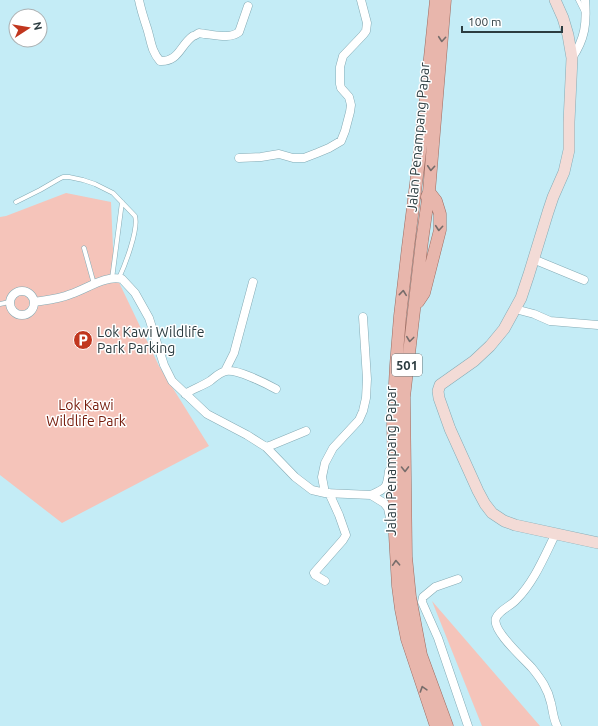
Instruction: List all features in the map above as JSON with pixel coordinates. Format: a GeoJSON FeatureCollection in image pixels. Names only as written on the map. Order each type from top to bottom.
{"type":"FeatureCollection","features":[{"type":"Feature","properties":{"kind":"main road","name":"Jalan Penampang Papar"},"geometry":{"type":"LineString","coordinates":[[436,0],[422,144],[408,247],[396,366],[393,420],[395,543],[401,609],[407,639],[436,726]]}},
{"type":"Feature","properties":{"kind":"main road","name":"Jalan Penampang Papar"},"geometry":{"type":"LineString","coordinates":[[445,0],[429,192],[404,397],[406,557],[410,597],[422,655],[447,726]]}},
{"type":"Feature","properties":{"kind":"main road"},"geometry":{"type":"LineString","coordinates":[[408,247],[429,192],[436,201],[440,214],[440,230],[424,293],[414,310]]}},
{"type":"Feature","properties":{"kind":"street"},"geometry":{"type":"LineString","coordinates":[[139,0],[153,52],[160,61],[166,62],[177,55],[188,40],[198,33],[226,36],[236,35],[239,32],[248,6]]}},
{"type":"Feature","properties":{"kind":"street"},"geometry":{"type":"LineString","coordinates":[[239,158],[279,154],[293,158],[304,158],[317,154],[341,141],[351,105],[349,97],[341,88],[340,67],[343,56],[366,31],[367,23],[361,0]]}},
{"type":"Feature","properties":{"kind":"street"},"geometry":{"type":"LineString","coordinates":[[555,0],[563,18],[568,35],[572,58],[569,150],[564,172],[548,212],[521,298],[504,329],[490,346],[440,386],[438,391],[450,429],[471,477],[485,504],[492,513],[504,521],[515,525],[555,535],[598,543]]}},
{"type":"Feature","properties":{"kind":"street"},"geometry":{"type":"LineString","coordinates":[[572,58],[580,46],[584,32],[586,16],[585,0]]}},
{"type":"Feature","properties":{"kind":"street"},"geometry":{"type":"LineString","coordinates":[[533,259],[584,280]]}},
{"type":"Feature","properties":{"kind":"street"},"geometry":{"type":"LineString","coordinates":[[34,302],[57,299],[71,295],[105,280],[116,279],[124,281],[135,293],[149,318],[164,365],[172,380],[184,394],[207,414],[266,447],[312,490],[327,493],[371,495],[384,502],[388,508],[395,543]]}},
{"type":"Feature","properties":{"kind":"street"},"geometry":{"type":"LineString","coordinates":[[184,394],[208,382],[225,371],[234,353],[253,282]]}},
{"type":"Feature","properties":{"kind":"street"},"geometry":{"type":"LineString","coordinates":[[22,290],[28,292],[32,296],[34,302],[33,308],[28,313],[22,315],[16,313],[11,308],[10,302],[11,296],[22,290]]}},
{"type":"Feature","properties":{"kind":"street"},"geometry":{"type":"LineString","coordinates":[[515,309],[550,320],[598,325]]}},
{"type":"Feature","properties":{"kind":"street"},"geometry":{"type":"LineString","coordinates":[[326,581],[314,573],[346,535],[339,515],[327,493],[322,477],[325,463],[333,448],[359,420],[363,411],[366,398],[367,379],[363,317]]}},
{"type":"Feature","properties":{"kind":"street"},"geometry":{"type":"LineString","coordinates":[[225,371],[232,371],[242,374],[276,389]]}},
{"type":"Feature","properties":{"kind":"street"},"geometry":{"type":"LineString","coordinates":[[266,447],[306,431]]}},
{"type":"Feature","properties":{"kind":"street"},"geometry":{"type":"LineString","coordinates":[[371,495],[383,489],[388,482],[393,444]]}},
{"type":"Feature","properties":{"kind":"street"},"geometry":{"type":"LineString","coordinates":[[555,535],[526,589],[513,603],[500,612],[496,618],[496,625],[500,634],[532,668],[543,683],[551,700],[553,718],[557,726]]}},
{"type":"Feature","properties":{"kind":"street"},"geometry":{"type":"LineString","coordinates":[[458,579],[435,586],[423,597],[422,602],[438,638],[468,726]]}},
{"type":"Feature","properties":{"kind":"lane"},"geometry":{"type":"LineString","coordinates":[[578,0],[586,16]]}},
{"type":"Feature","properties":{"kind":"lane"},"geometry":{"type":"LineString","coordinates":[[16,202],[63,177],[69,177],[96,184],[113,193],[137,220],[127,258],[116,279]]}},
{"type":"Feature","properties":{"kind":"lane"},"geometry":{"type":"LineString","coordinates":[[116,279],[122,202]]}},
{"type":"Feature","properties":{"kind":"lane"},"geometry":{"type":"LineString","coordinates":[[84,248],[94,284]]}},
{"type":"Feature","properties":{"kind":"lane"},"geometry":{"type":"LineString","coordinates":[[0,304],[10,302]]}},
{"type":"Feature","properties":{"kind":"green space","name":"Lok Kawi Wildlife Park"},"geometry":{"type":"Polygon","coordinates":[[[66,193],[111,202],[114,272],[159,366],[209,446],[62,523],[0,475],[0,217],[66,193]]]}},
{"type":"Feature","properties":{"kind":"green space"},"geometry":{"type":"Polygon","coordinates":[[[432,601],[540,726],[482,726],[432,601]]]}},
{"type":"Feature","properties":{"kind":"place","name":"Lok Kawi Wildlife Park Parking"},"geometry":{"type":"Point","coordinates":[83,340]}}]}
